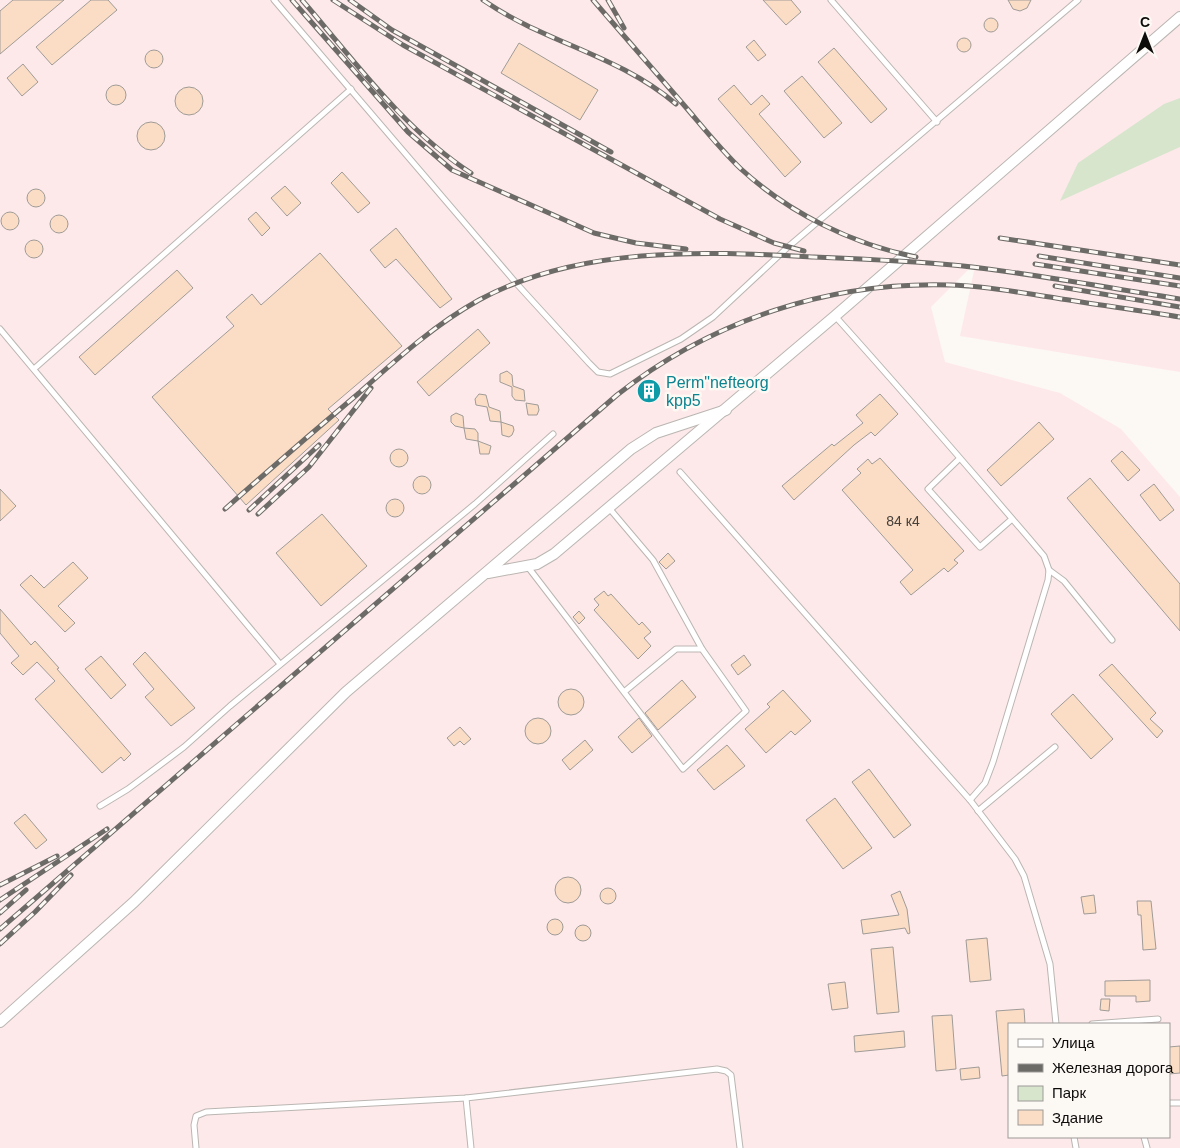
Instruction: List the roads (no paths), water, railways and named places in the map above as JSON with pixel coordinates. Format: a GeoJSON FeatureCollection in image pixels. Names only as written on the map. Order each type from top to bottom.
{"type":"FeatureCollection","features":[{"type":"Feature","properties":{"kind":"street"},"geometry":{"type":"LineString","coordinates":[[483,575],[499,570],[528,567],[554,554],[726,410],[1180,17]]}},
{"type":"Feature","properties":{"kind":"street"},"geometry":{"type":"LineString","coordinates":[[0,1022],[120,915],[346,692],[645,438],[726,410]]}},
{"type":"Feature","properties":{"kind":"lane"},"geometry":{"type":"LineString","coordinates":[[274,0],[516,283],[598,372],[610,374],[662,349],[698,328],[795,241],[1078,0]]}},
{"type":"Feature","properties":{"kind":"lane"},"geometry":{"type":"LineString","coordinates":[[831,0],[937,122]]}},
{"type":"Feature","properties":{"kind":"lane"},"geometry":{"type":"LineString","coordinates":[[35,368],[351,89]]}},
{"type":"Feature","properties":{"kind":"lane"},"geometry":{"type":"LineString","coordinates":[[835,316],[915,405],[959,459],[1044,556],[1048,570],[1048,580],[993,762],[985,783],[970,800]]}},
{"type":"Feature","properties":{"kind":"lane"},"geometry":{"type":"LineString","coordinates":[[0,329],[35,368],[280,664]]}},
{"type":"Feature","properties":{"kind":"lane"},"geometry":{"type":"LineString","coordinates":[[100,806],[128,789],[184,747],[280,664],[475,504],[553,434]]}},
{"type":"Feature","properties":{"kind":"lane"},"geometry":{"type":"LineString","coordinates":[[959,459],[928,489],[980,547],[1012,519]]}},
{"type":"Feature","properties":{"kind":"lane"},"geometry":{"type":"LineString","coordinates":[[680,472],[970,800],[1015,859],[1024,876],[1050,964],[1056,1023]]}},
{"type":"Feature","properties":{"kind":"lane"},"geometry":{"type":"LineString","coordinates":[[528,567],[683,769],[746,711],[702,649],[653,560],[609,508]]}},
{"type":"Feature","properties":{"kind":"lane"},"geometry":{"type":"LineString","coordinates":[[1048,570],[1064,581],[1112,640]]}},
{"type":"Feature","properties":{"kind":"lane"},"geometry":{"type":"LineString","coordinates":[[624,692],[676,649],[702,649]]}},
{"type":"Feature","properties":{"kind":"lane"},"geometry":{"type":"LineString","coordinates":[[978,811],[1055,747]]}},
{"type":"Feature","properties":{"kind":"lane"},"geometry":{"type":"LineString","coordinates":[[1105,1023],[1158,1019]]}},
{"type":"Feature","properties":{"kind":"lane"},"geometry":{"type":"LineString","coordinates":[[196,1148],[194,1125],[196,1116],[206,1112],[466,1098],[717,1069],[726,1070],[733,1084],[740,1148]]}},
{"type":"Feature","properties":{"kind":"lane"},"geometry":{"type":"LineString","coordinates":[[466,1098],[471,1148]]}},
{"type":"Feature","properties":{"kind":"railway"},"geometry":{"type":"LineString","coordinates":[[292,0],[408,132],[452,170],[594,233],[636,243],[686,249]]}},
{"type":"Feature","properties":{"kind":"railway"},"geometry":{"type":"LineString","coordinates":[[302,0],[360,70],[401,115],[423,136],[471,173]]}},
{"type":"Feature","properties":{"kind":"railway"},"geometry":{"type":"LineString","coordinates":[[333,0],[403,45],[720,219],[774,243],[804,251]]}},
{"type":"Feature","properties":{"kind":"railway"},"geometry":{"type":"LineString","coordinates":[[350,0],[392,30],[611,152]]}},
{"type":"Feature","properties":{"kind":"railway"},"geometry":{"type":"LineString","coordinates":[[483,0],[531,27],[630,73],[676,104]]}},
{"type":"Feature","properties":{"kind":"railway"},"geometry":{"type":"LineString","coordinates":[[593,0],[718,145],[741,169],[760,185],[801,213],[823,225],[868,244],[916,257]]}},
{"type":"Feature","properties":{"kind":"railway"},"geometry":{"type":"LineString","coordinates":[[608,0],[624,28]]}},
{"type":"Feature","properties":{"kind":"railway"},"geometry":{"type":"LineString","coordinates":[[1000,238],[1180,265]]}},
{"type":"Feature","properties":{"kind":"railway"},"geometry":{"type":"LineString","coordinates":[[225,509],[431,331],[479,300],[517,282],[558,270],[599,261],[641,256],[684,254],[869,259],[990,269],[1180,299]]}},
{"type":"Feature","properties":{"kind":"railway"},"geometry":{"type":"LineString","coordinates":[[1039,256],[1180,278]]}},
{"type":"Feature","properties":{"kind":"railway"},"geometry":{"type":"LineString","coordinates":[[1035,264],[1180,286]]}},
{"type":"Feature","properties":{"kind":"railway"},"geometry":{"type":"LineString","coordinates":[[0,929],[617,395],[654,369],[692,346],[733,326],[774,310],[817,298],[861,290],[906,286],[951,285],[991,288],[1180,317]]}},
{"type":"Feature","properties":{"kind":"railway"},"geometry":{"type":"LineString","coordinates":[[1055,286],[1180,307]]}},
{"type":"Feature","properties":{"kind":"railway"},"geometry":{"type":"LineString","coordinates":[[258,514],[309,467],[371,388]]}},
{"type":"Feature","properties":{"kind":"railway"},"geometry":{"type":"LineString","coordinates":[[249,510],[319,445]]}},
{"type":"Feature","properties":{"kind":"railway"},"geometry":{"type":"LineString","coordinates":[[0,900],[107,829]]}},
{"type":"Feature","properties":{"kind":"railway"},"geometry":{"type":"LineString","coordinates":[[0,885],[57,856]]}},
{"type":"Feature","properties":{"kind":"railway"},"geometry":{"type":"LineString","coordinates":[[0,944],[71,875]]}},
{"type":"Feature","properties":{"kind":"railway"},"geometry":{"type":"LineString","coordinates":[[0,913],[26,890]]}},
{"type":"Feature","properties":{"kind":"place","name":"Perm\"nefteorg kpp5"},"geometry":{"type":"Point","coordinates":[649,391]}}]}
